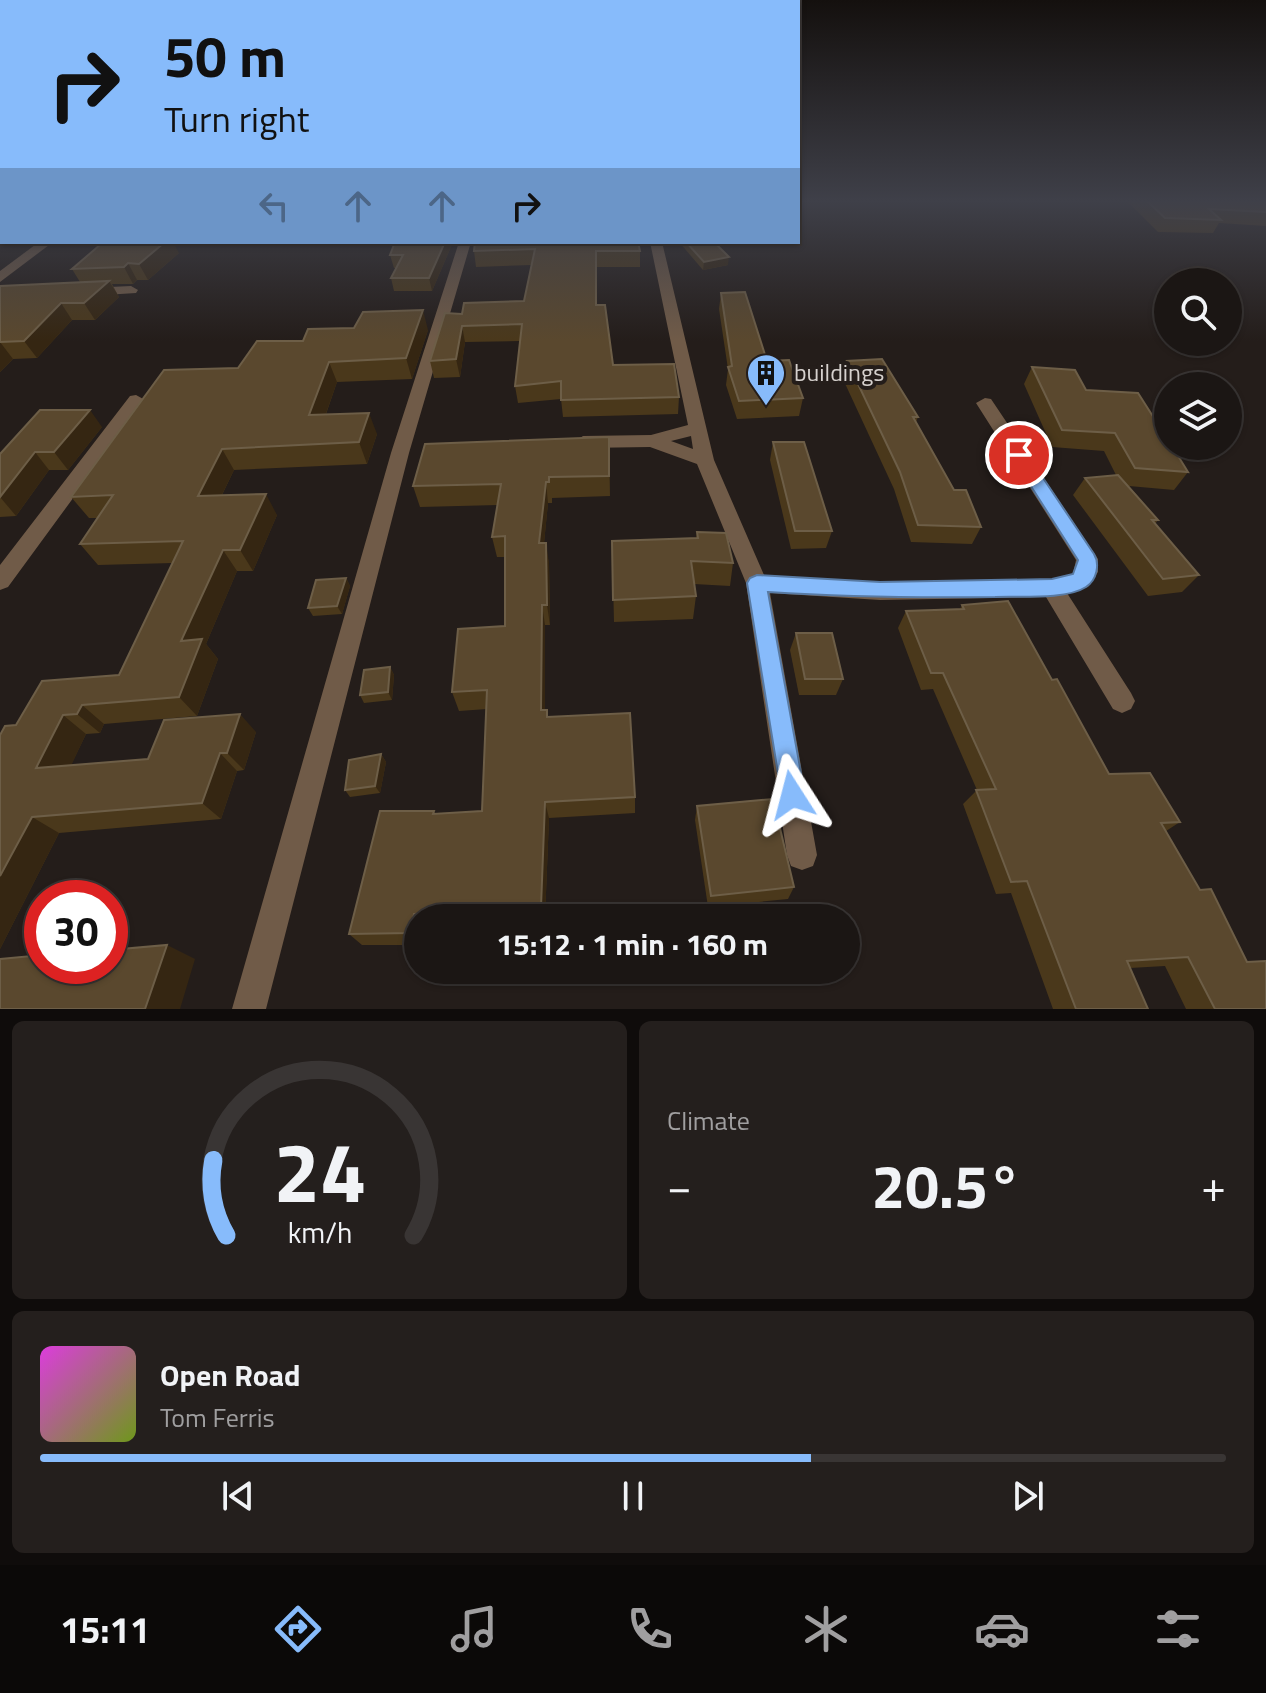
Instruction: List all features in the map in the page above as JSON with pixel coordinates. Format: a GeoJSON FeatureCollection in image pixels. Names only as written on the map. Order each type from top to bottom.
{"type":"FeatureCollection","features":[{"type":"Feature","properties":{"kind":"street"},"geometry":{"type":"LineString","coordinates":[[0,278],[40,247]]}},
{"type":"Feature","properties":{"kind":"street"},"geometry":{"type":"LineString","coordinates":[[249,1009],[464,247]]}},
{"type":"Feature","properties":{"kind":"street"},"geometry":{"type":"LineString","coordinates":[[657,247],[705,460],[757,583],[802,855]]}},
{"type":"Feature","properties":{"kind":"street"},"geometry":{"type":"LineString","coordinates":[[73,293],[131,290]]}},
{"type":"Feature","properties":{"kind":"street"},"geometry":{"type":"LineString","coordinates":[[0,581],[136,400]]}},
{"type":"Feature","properties":{"kind":"street"},"geometry":{"type":"LineString","coordinates":[[757,583],[880,591],[1052,588],[1080,581],[1087,572],[1087,559],[985,403]]}},
{"type":"Feature","properties":{"kind":"street"},"geometry":{"type":"LineString","coordinates":[[558,442],[651,441],[697,428]]}},
{"type":"Feature","properties":{"kind":"street"},"geometry":{"type":"LineString","coordinates":[[651,441],[705,460]]}},
{"type":"Feature","properties":{"kind":"street"},"geometry":{"type":"LineString","coordinates":[[1052,588],[1122,701]]}},
{"type":"Feature","properties":{"kind":"building"},"geometry":{"type":"Polygon","coordinates":[[[97,247],[159,247],[139,264],[72,269],[97,247]]]}},
{"type":"Feature","properties":{"kind":"building"},"geometry":{"type":"Polygon","coordinates":[[[393,247],[443,247],[429,278],[391,278],[403,255],[390,255],[393,247]]]}},
{"type":"Feature","properties":{"kind":"building"},"geometry":{"type":"Polygon","coordinates":[[[474,247],[639,247],[640,251],[596,251],[596,305],[605,305],[613,365],[674,364],[679,397],[561,400],[561,381],[515,386],[522,324],[462,326],[456,359],[430,361],[445,313],[462,314],[464,303],[524,301],[535,249],[474,251],[474,247]]]}},
{"type":"Feature","properties":{"kind":"building"},"geometry":{"type":"Polygon","coordinates":[[[691,247],[719,247],[729,257],[704,262],[691,247]]]}},
{"type":"Feature","properties":{"kind":"building"},"geometry":{"type":"Polygon","coordinates":[[[109,281],[84,303],[61,303],[24,341],[0,342],[0,286],[109,281]]]}},
{"type":"Feature","properties":{"kind":"building"},"geometry":{"type":"Polygon","coordinates":[[[745,292],[767,361],[789,360],[803,398],[739,401],[728,367],[732,366],[721,293],[745,292]]]}},
{"type":"Feature","properties":{"kind":"building"},"geometry":{"type":"Polygon","coordinates":[[[423,310],[406,358],[329,362],[309,415],[369,413],[359,442],[222,449],[198,496],[266,494],[240,550],[223,550],[181,641],[202,639],[179,697],[82,705],[77,714],[63,715],[36,768],[148,759],[164,720],[240,714],[227,753],[220,753],[202,803],[32,817],[0,876],[0,735],[5,726],[16,725],[42,681],[119,675],[183,541],[80,544],[113,495],[71,497],[164,370],[238,368],[257,341],[303,341],[308,329],[354,328],[363,312],[423,310]]]}},
{"type":"Feature","properties":{"kind":"building"},"geometry":{"type":"Polygon","coordinates":[[[882,359],[918,417],[913,417],[954,490],[966,490],[981,527],[918,525],[900,472],[847,361],[882,359]]]}},
{"type":"Feature","properties":{"kind":"building"},"geometry":{"type":"Polygon","coordinates":[[[1032,367],[1075,370],[1086,390],[1138,393],[1154,418],[1154,460],[1181,460],[1188,472],[1135,468],[1115,433],[1062,430],[1032,367]]]}},
{"type":"Feature","properties":{"kind":"building"},"geometry":{"type":"Polygon","coordinates":[[[40,410],[90,410],[54,452],[35,452],[0,497],[0,454],[40,410]]]}},
{"type":"Feature","properties":{"kind":"building"},"geometry":{"type":"Polygon","coordinates":[[[609,437],[609,476],[549,477],[549,482],[546,482],[539,543],[546,543],[547,605],[542,605],[541,710],[547,710],[547,717],[630,713],[635,797],[545,802],[541,904],[404,904],[404,933],[349,934],[380,811],[434,811],[433,814],[482,811],[487,690],[452,692],[458,629],[505,626],[505,536],[492,537],[501,484],[413,486],[425,444],[609,437]]]}},
{"type":"Feature","properties":{"kind":"building"},"geometry":{"type":"Polygon","coordinates":[[[773,442],[804,442],[832,531],[795,531],[773,442]]]}},
{"type":"Feature","properties":{"kind":"building"},"geometry":{"type":"Polygon","coordinates":[[[1118,475],[1158,520],[1152,520],[1199,575],[1163,579],[1085,478],[1118,475]]]}},
{"type":"Feature","properties":{"kind":"building"},"geometry":{"type":"Polygon","coordinates":[[[697,532],[726,533],[733,563],[691,561],[696,596],[613,600],[612,541],[698,538],[697,532]]]}},
{"type":"Feature","properties":{"kind":"building"},"geometry":{"type":"Polygon","coordinates":[[[346,578],[337,606],[308,608],[316,580],[346,578]]]}},
{"type":"Feature","properties":{"kind":"building"},"geometry":{"type":"Polygon","coordinates":[[[1008,601],[1052,680],[1057,679],[1109,774],[1150,773],[1180,822],[1161,823],[1200,890],[1211,889],[1247,962],[1266,961],[1266,1009],[1215,1009],[1188,957],[1127,961],[1148,1009],[1076,1009],[1027,881],[1011,882],[976,790],[996,789],[943,673],[931,673],[906,611],[964,609],[962,605],[1008,601]]]}},
{"type":"Feature","properties":{"kind":"building"},"geometry":{"type":"Polygon","coordinates":[[[796,633],[832,633],[843,679],[805,679],[796,633]]]}},
{"type":"Feature","properties":{"kind":"building"},"geometry":{"type":"Polygon","coordinates":[[[390,667],[388,692],[360,695],[364,670],[390,667]]]}},
{"type":"Feature","properties":{"kind":"building"},"geometry":{"type":"Polygon","coordinates":[[[381,754],[375,786],[345,790],[349,760],[381,754]]]}},
{"type":"Feature","properties":{"kind":"building"},"geometry":{"type":"Polygon","coordinates":[[[773,799],[794,887],[711,896],[697,806],[773,799]]]}},
{"type":"Feature","properties":{"kind":"building"},"geometry":{"type":"Polygon","coordinates":[[[167,945],[145,1009],[0,1009],[0,959],[24,957],[24,984],[128,984],[128,948],[167,945]]]}},
{"type":"Feature","properties":{"kind":"place","name":"buildings"},"geometry":{"type":"Point","coordinates":[766,407]}},
{"type":"Feature","properties":{"kind":"route"},"geometry":{"type":"LineString","coordinates":[[792,795],[757,583],[880,591],[1052,588],[1080,581],[1087,572],[1087,559],[1019,455]]}}]}
